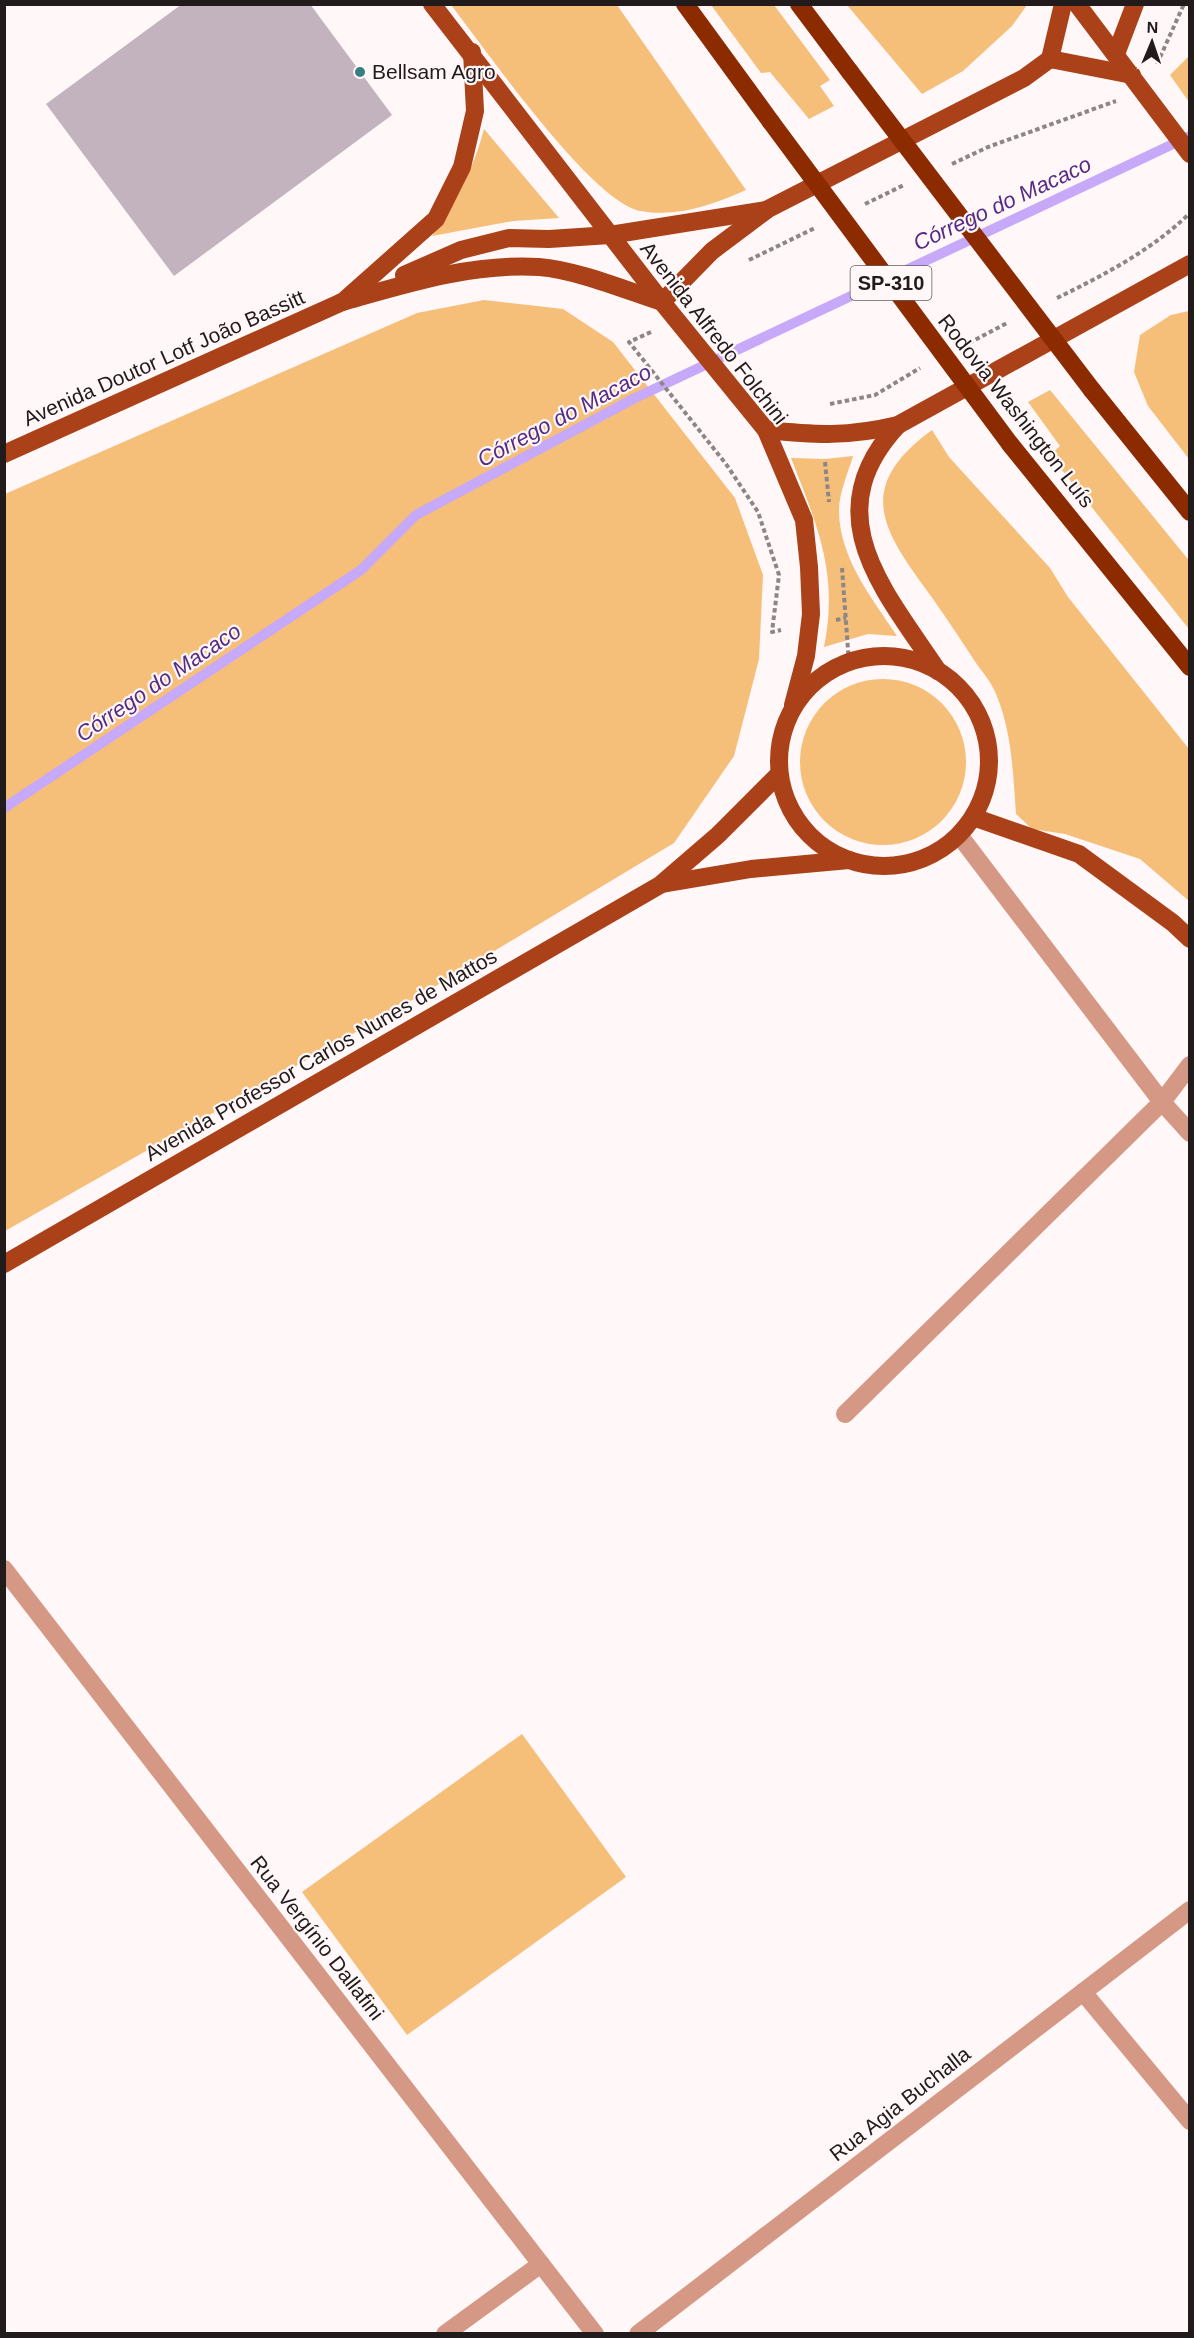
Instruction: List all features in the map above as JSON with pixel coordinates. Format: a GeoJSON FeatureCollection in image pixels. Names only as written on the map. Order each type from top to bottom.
{"type":"FeatureCollection","features":[{"type":"Feature","properties":{"kind":"highway","name":"Rodovia Washington Luís"},"geometry":{"type":"LineString","coordinates":[[686,4],[1010,444],[1190,667]]}},
{"type":"Feature","properties":{"kind":"highway"},"geometry":{"type":"LineString","coordinates":[[799,4],[1092,390],[1190,512]]}},
{"type":"Feature","properties":{"kind":"main road","name":"Avenida Alfredo Folchini"},"geometry":{"type":"LineString","coordinates":[[432,4],[472,52],[662,302],[766,430],[804,520],[809,567],[809,625],[806,656],[793,705]]}},
{"type":"Feature","properties":{"kind":"main road"},"geometry":{"type":"LineString","coordinates":[[1063,4],[1050,59],[1132,75]]}},
{"type":"Feature","properties":{"kind":"main road"},"geometry":{"type":"LineString","coordinates":[[1077,4],[1190,154]]}},
{"type":"Feature","properties":{"kind":"main road"},"geometry":{"type":"LineString","coordinates":[[1116,54],[1135,4]]}},
{"type":"Feature","properties":{"kind":"main road"},"geometry":{"type":"LineString","coordinates":[[342,302],[436,219],[462,167],[475,111],[472,52]]}},
{"type":"Feature","properties":{"kind":"main road","name":"Avenida Doutor Lotf João Bassitt"},"geometry":{"type":"LineString","coordinates":[[342,302],[426,279],[492,267],[541,267],[662,302],[712,251],[768,209],[1024,78],[1050,59]]}},
{"type":"Feature","properties":{"kind":"main road","name":"Avenida Doutor Lotf João Bassitt"},"geometry":{"type":"LineString","coordinates":[[4,454],[461,250],[509,238],[549,239],[610,235],[768,209]]}},
{"type":"Feature","properties":{"kind":"main road"},"geometry":{"type":"LineString","coordinates":[[766,430],[825,436],[865,433],[898,425],[1190,264]]}},
{"type":"Feature","properties":{"kind":"main road"},"geometry":{"type":"LineString","coordinates":[[898,425],[872,457],[862,479],[859,503],[862,534],[868,562],[939,672]]}},
{"type":"Feature","properties":{"kind":"main road"},"geometry":{"type":"LineString","coordinates":[[872,657],[895,657],[919,662],[939,672],[958,687],[973,705],[983,727],[989,749],[984,795],[973,817],[959,835],[940,850],[919,860],[896,866],[872,866],[849,860],[828,850],[809,836],[795,817],[784,796],[779,774],[779,750],[793,705],[827,672],[872,657]]}},
{"type":"Feature","properties":{"kind":"main road","name":"Avenida Professor Carlos Nunes de Mattos"},"geometry":{"type":"LineString","coordinates":[[4,1264],[660,885],[718,835],[779,774]]}},
{"type":"Feature","properties":{"kind":"main road"},"geometry":{"type":"LineString","coordinates":[[973,817],[1079,854],[1173,923],[1190,939]]}},
{"type":"Feature","properties":{"kind":"main road","name":"Avenida Professor Carlos Nunes de Mattos"},"geometry":{"type":"LineString","coordinates":[[660,885],[751,869],[849,860]]}},
{"type":"Feature","properties":{"kind":"street"},"geometry":{"type":"LineString","coordinates":[[959,835],[1162,1102],[1190,1133]]}},
{"type":"Feature","properties":{"kind":"street"},"geometry":{"type":"LineString","coordinates":[[845,1414],[1162,1102],[1190,1065]]}},
{"type":"Feature","properties":{"kind":"street","name":"Rua Vergínio Dallafini"},"geometry":{"type":"LineString","coordinates":[[4,1569],[595,2334]]}},
{"type":"Feature","properties":{"kind":"street","name":"Rua Agia Buchalla"},"geometry":{"type":"LineString","coordinates":[[638,2334],[1190,1910]]}},
{"type":"Feature","properties":{"kind":"street"},"geometry":{"type":"LineString","coordinates":[[1083,1992],[1190,2121]]}},
{"type":"Feature","properties":{"kind":"street"},"geometry":{"type":"LineString","coordinates":[[445,2334],[541,2264]]}},
{"type":"Feature","properties":{"kind":"path"},"geometry":{"type":"LineString","coordinates":[[945,166],[1009,139],[1145,92],[1176,16],[1184,4]]}},
{"type":"Feature","properties":{"kind":"path"},"geometry":{"type":"LineString","coordinates":[[860,206],[913,181]]}},
{"type":"Feature","properties":{"kind":"path"},"geometry":{"type":"LineString","coordinates":[[746,262],[819,226]]}},
{"type":"Feature","properties":{"kind":"path"},"geometry":{"type":"LineString","coordinates":[[678,320],[629,342],[706,439],[758,512],[779,575],[772,632],[846,618],[849,663]]}},
{"type":"Feature","properties":{"kind":"shaded area"},"geometry":{"type":"Polygon","coordinates":[[[451,5],[617,5],[746,190],[708,205],[668,213],[641,211],[620,201],[595,181],[540,121],[451,5]]]}},
{"type":"Feature","properties":{"kind":"shaded area"},"geometry":{"type":"Polygon","coordinates":[[[711,5],[774,5],[830,80],[820,86],[834,106],[809,119],[770,72],[761,73],[711,5]]]}},
{"type":"Feature","properties":{"kind":"shaded area"},"geometry":{"type":"Polygon","coordinates":[[[847,5],[1027,5],[1012,26],[963,71],[922,94],[847,5]]]}},
{"type":"Feature","properties":{"kind":"shaded area"},"geometry":{"type":"Polygon","coordinates":[[[1189,56],[1189,102],[1170,75],[1189,56]]]}},
{"type":"Feature","properties":{"kind":"shaded area"},"geometry":{"type":"Polygon","coordinates":[[[484,129],[559,218],[513,221],[432,236],[463,185],[484,129]]]}},
{"type":"Feature","properties":{"kind":"shaded area"},"geometry":{"type":"Polygon","coordinates":[[[484,300],[563,309],[613,342],[735,498],[763,575],[759,659],[734,756],[674,843],[421,995],[5,1231],[5,494],[417,313],[484,300]]]}},
{"type":"Feature","properties":{"kind":"shaded area"},"geometry":{"type":"Polygon","coordinates":[[[1190,311],[1189,459],[1148,406],[1134,372],[1140,335],[1171,315],[1190,311]]]}},
{"type":"Feature","properties":{"kind":"shaded area"},"geometry":{"type":"Polygon","coordinates":[[[1050,390],[1189,559],[1189,629],[1050,455],[1060,446],[1028,402],[1050,390]]]}},
{"type":"Feature","properties":{"kind":"shaded area"},"geometry":{"type":"Polygon","coordinates":[[[932,430],[949,457],[1050,568],[1068,597],[1189,749],[1189,901],[1140,859],[1065,834],[1032,829],[1016,814],[1009,738],[994,690],[901,554],[890,533],[884,513],[884,493],[891,473],[907,452],[932,430]]]}},
{"type":"Feature","properties":{"kind":"shaded area"},"geometry":{"type":"Polygon","coordinates":[[[853,456],[839,503],[840,528],[859,577],[897,636],[868,634],[824,647],[829,596],[827,572],[817,528],[791,458],[825,459],[853,456]]]}},
{"type":"Feature","properties":{"kind":"shaded area"},"geometry":{"type":"Polygon","coordinates":[[[883,679],[899,680],[915,685],[942,703],[960,730],[965,746],[965,778],[960,794],[942,821],[915,839],[899,844],[883,845],[867,844],[851,839],[824,821],[806,794],[801,778],[800,762],[801,746],[806,730],[824,703],[851,685],[867,680],[883,679]]]}},
{"type":"Feature","properties":{"kind":"shaded area"},"geometry":{"type":"Polygon","coordinates":[[[522,1734],[626,1877],[407,2035],[302,1892],[522,1734]]]}},
{"type":"Feature","properties":{"kind":"building"},"geometry":{"type":"Polygon","coordinates":[[[182,4],[310,4],[392,115],[174,276],[46,104],[182,4]]]}},
{"type":"Feature","properties":{"kind":"waterway","name":"Córrego do Macaco"},"geometry":{"type":"LineString","coordinates":[[4,808],[361,570],[416,515],[633,399],[1190,136]]}},
{"type":"Feature","properties":{"kind":"place","name":"Bellsam Agro"},"geometry":{"type":"Point","coordinates":[360,72]}}]}
